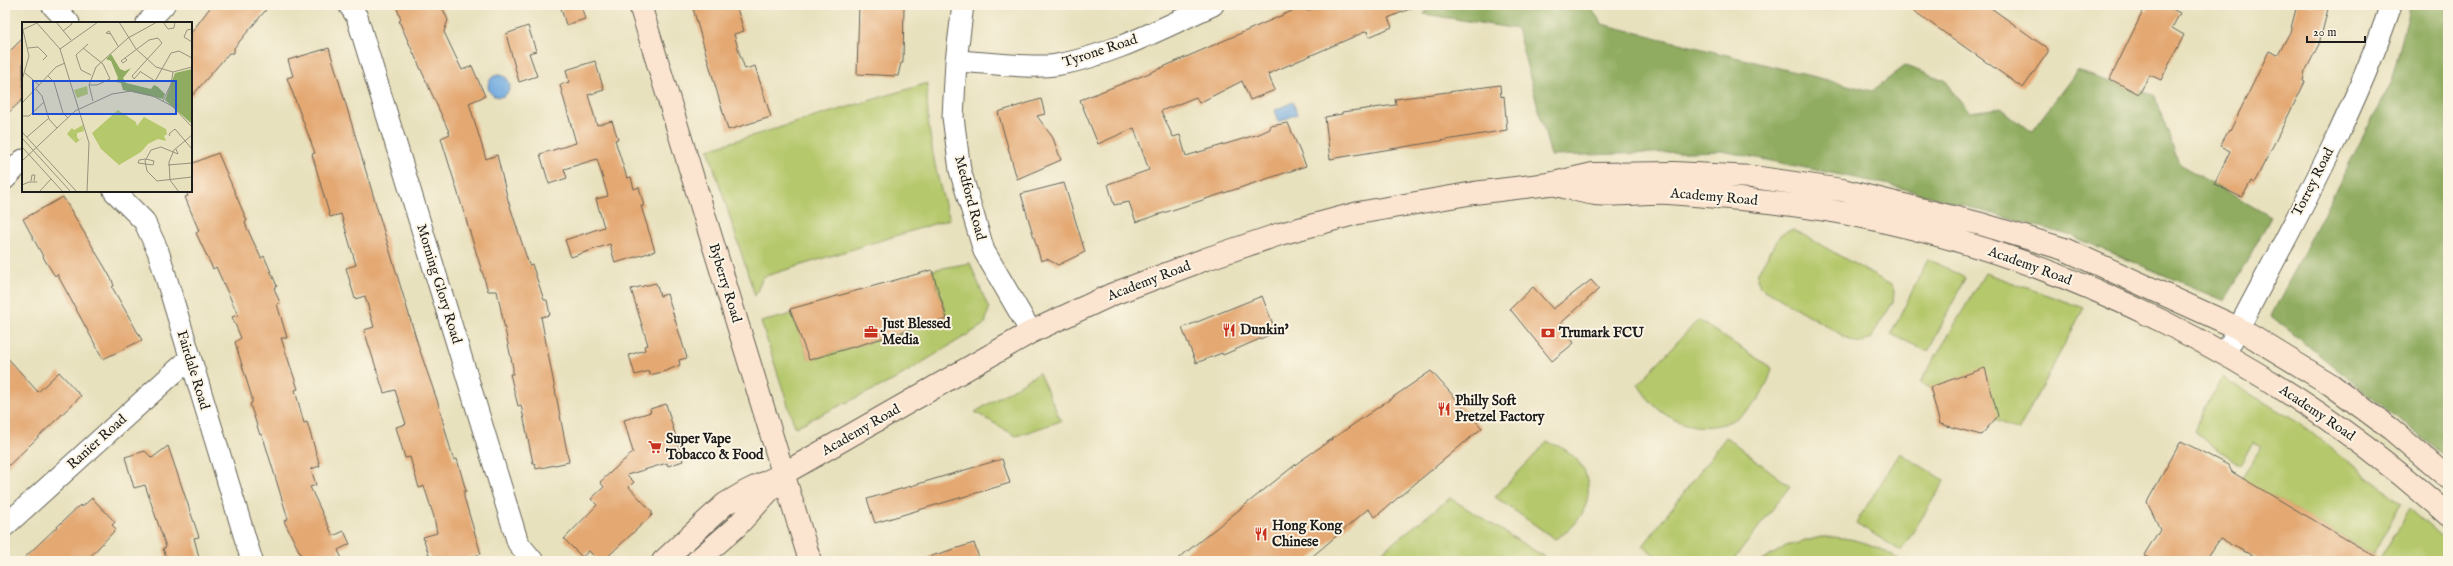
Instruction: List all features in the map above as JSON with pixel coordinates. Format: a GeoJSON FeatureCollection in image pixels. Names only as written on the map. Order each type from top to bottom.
{"type":"FeatureCollection","features":[{"type":"Feature","properties":{"kind":"main road","name":"Byberry Road"},"geometry":{"type":"LineString","coordinates":[[640,5],[810,561]]}},
{"type":"Feature","properties":{"kind":"main road","name":"Academy Road"},"geometry":{"type":"LineString","coordinates":[[663,561],[725,504],[746,491],[783,474],[1031,332],[1114,294],[1280,234],[1358,213],[1474,193],[1549,184],[1593,174],[1674,173],[1753,177],[1842,190],[1981,224],[2064,249],[2238,328],[2336,389],[2391,429],[2448,478]]}},
{"type":"Feature","properties":{"kind":"main road","name":"Academy Road"},"geometry":{"type":"LineString","coordinates":[[1549,184],[1595,194],[1664,193],[1749,199],[1838,212],[1932,234],[1998,254],[2098,291],[2225,354],[2318,412],[2403,474],[2448,515]]}},
{"type":"Feature","properties":{"kind":"main road","name":"Academy Road"},"geometry":{"type":"LineString","coordinates":[[697,561],[736,527],[783,474]]}},
{"type":"Feature","properties":{"kind":"street"},"geometry":{"type":"LineString","coordinates":[[52,5],[68,22]]}},
{"type":"Feature","properties":{"kind":"street"},"geometry":{"type":"LineString","coordinates":[[148,22],[164,5]]}},
{"type":"Feature","properties":{"kind":"street","name":"Morning Glory Road"},"geometry":{"type":"LineString","coordinates":[[349,5],[357,17],[518,542],[533,561]]}},
{"type":"Feature","properties":{"kind":"street","name":"Medford Road"},"geometry":{"type":"LineString","coordinates":[[963,5],[956,60],[953,117],[960,170],[984,251],[1031,332]]}},
{"type":"Feature","properties":{"kind":"street","name":"Tyrone Road"},"geometry":{"type":"LineString","coordinates":[[956,60],[1055,65],[1090,57],[1127,44],[1213,5]]}},
{"type":"Feature","properties":{"kind":"street","name":"Torrey Road"},"geometry":{"type":"LineString","coordinates":[[2225,354],[2350,110],[2378,46],[2391,5]]}},
{"type":"Feature","properties":{"kind":"street"},"geometry":{"type":"LineString","coordinates":[[5,179],[22,161]]}},
{"type":"Feature","properties":{"kind":"street","name":"Fairdale Road"},"geometry":{"type":"LineString","coordinates":[[115,192],[144,221],[158,251],[189,358],[252,561]]}},
{"type":"Feature","properties":{"kind":"street","name":"Ranier Road"},"geometry":{"type":"LineString","coordinates":[[5,526],[189,358]]}},
{"type":"Feature","properties":{"kind":"green space"},"geometry":{"type":"Polygon","coordinates":[[[1430,5],[1589,5],[1602,24],[1872,91],[1905,66],[1945,80],[1969,112],[2001,108],[2031,132],[2077,71],[2155,96],[2179,164],[2271,217],[2225,301],[2072,236],[1890,185],[1722,151],[1551,156],[1517,29],[1424,14],[1430,5]]]}},
{"type":"Feature","properties":{"kind":"green space"},"geometry":{"type":"Polygon","coordinates":[[[2411,5],[2448,5],[2448,459],[2271,316],[2391,82],[2411,5]]]}},
{"type":"Feature","properties":{"kind":"green space"},"geometry":{"type":"Polygon","coordinates":[[[928,83],[928,115],[933,152],[936,170],[950,219],[763,277],[755,296],[708,149],[928,83]]]}},
{"type":"Feature","properties":{"kind":"green space"},"geometry":{"type":"Polygon","coordinates":[[[1793,229],[1891,285],[1894,291],[1893,302],[1870,339],[1862,343],[1852,341],[1760,287],[1757,278],[1758,272],[1780,235],[1793,229]]]}},
{"type":"Feature","properties":{"kind":"green space"},"geometry":{"type":"Polygon","coordinates":[[[1928,259],[1965,278],[1928,352],[1891,334],[1928,259]]]}},
{"type":"Feature","properties":{"kind":"green space"},"geometry":{"type":"Polygon","coordinates":[[[970,263],[989,309],[985,324],[892,381],[795,427],[761,322],[792,314],[809,360],[947,319],[932,270],[970,263]]]}},
{"type":"Feature","properties":{"kind":"green space"},"geometry":{"type":"Polygon","coordinates":[[[1985,273],[2084,308],[2018,431],[1920,383],[1985,273]]]}},
{"type":"Feature","properties":{"kind":"green space"},"geometry":{"type":"Polygon","coordinates":[[[1698,320],[1772,368],[1763,392],[1749,409],[1731,421],[1712,426],[1691,425],[1671,418],[1653,404],[1638,384],[1698,320]]]}},
{"type":"Feature","properties":{"kind":"green space"},"geometry":{"type":"Polygon","coordinates":[[[1039,373],[1061,421],[1016,436],[975,412],[1039,373]]]}},
{"type":"Feature","properties":{"kind":"green space"},"geometry":{"type":"Polygon","coordinates":[[[2222,377],[2299,423],[2401,503],[2373,555],[2241,478],[2262,446],[2253,442],[2240,465],[2193,431],[2222,377]]]}},
{"type":"Feature","properties":{"kind":"green space"},"geometry":{"type":"Polygon","coordinates":[[[1726,437],[1790,486],[1733,561],[1662,561],[1643,546],[1726,437]]]}},
{"type":"Feature","properties":{"kind":"green space"},"geometry":{"type":"Polygon","coordinates":[[[1547,442],[1564,449],[1577,460],[1585,473],[1588,487],[1587,501],[1581,516],[1570,529],[1555,539],[1495,497],[1547,442]]]}},
{"type":"Feature","properties":{"kind":"green space"},"geometry":{"type":"Polygon","coordinates":[[[1900,453],[1945,481],[1901,551],[1856,523],[1900,453]]]}},
{"type":"Feature","properties":{"kind":"green space"},"geometry":{"type":"Polygon","coordinates":[[[1450,498],[1551,561],[1370,561],[1450,498]]]}},
{"type":"Feature","properties":{"kind":"green space"},"geometry":{"type":"Polygon","coordinates":[[[2410,508],[2448,542],[2448,561],[2383,561],[2380,559],[2410,508]]]}},
{"type":"Feature","properties":{"kind":"green space"},"geometry":{"type":"Polygon","coordinates":[[[1821,537],[1843,538],[1863,542],[1892,555],[1901,561],[1762,561],[1786,546],[1821,537]]]}},
{"type":"Feature","properties":{"kind":"water"},"geometry":{"type":"Polygon","coordinates":[[[499,75],[507,78],[510,86],[507,94],[499,97],[491,94],[488,86],[491,78],[499,75]]]}},
{"type":"Feature","properties":{"kind":"water"},"geometry":{"type":"Polygon","coordinates":[[[1293,102],[1297,114],[1279,122],[1275,110],[1293,102]]]}},
{"type":"Feature","properties":{"kind":"building"},"geometry":{"type":"Polygon","coordinates":[[[212,5],[270,5],[234,48],[234,53],[229,53],[192,96],[192,32],[212,5]]]}},
{"type":"Feature","properties":{"kind":"building"},"geometry":{"type":"Polygon","coordinates":[[[396,5],[441,5],[448,20],[444,32],[462,70],[472,66],[485,96],[469,103],[486,159],[497,155],[508,200],[529,265],[532,264],[544,300],[547,300],[550,315],[541,317],[569,462],[536,469],[535,463],[533,463],[521,405],[518,406],[510,374],[513,374],[513,368],[497,291],[488,291],[441,138],[450,134],[399,21],[401,20],[396,5]]]}},
{"type":"Feature","properties":{"kind":"building"},"geometry":{"type":"Polygon","coordinates":[[[560,5],[581,5],[585,19],[566,25],[560,5]]]}},
{"type":"Feature","properties":{"kind":"building"},"geometry":{"type":"Polygon","coordinates":[[[692,5],[736,5],[744,31],[734,34],[739,52],[745,69],[755,66],[771,117],[728,130],[692,5]]]}},
{"type":"Feature","properties":{"kind":"building"},"geometry":{"type":"Polygon","coordinates":[[[859,5],[904,6],[903,63],[901,63],[898,76],[857,74],[859,5]]]}},
{"type":"Feature","properties":{"kind":"building"},"geometry":{"type":"Polygon","coordinates":[[[1320,5],[1419,5],[1388,18],[1392,27],[1369,37],[1367,31],[1268,74],[1275,90],[1250,100],[1242,81],[1199,103],[1196,97],[1161,111],[1173,137],[1180,135],[1186,156],[1259,134],[1270,129],[1270,126],[1288,123],[1306,166],[1136,222],[1129,202],[1114,205],[1108,184],[1149,170],[1134,128],[1098,144],[1080,100],[1147,74],[1299,8],[1300,10],[1305,8],[1307,11],[1320,5]]]}},
{"type":"Feature","properties":{"kind":"building"},"geometry":{"type":"Polygon","coordinates":[[[1905,5],[1987,5],[2048,49],[2048,52],[2023,88],[1905,5]]]}},
{"type":"Feature","properties":{"kind":"building"},"geometry":{"type":"Polygon","coordinates":[[[2149,5],[2164,5],[2180,13],[2172,28],[2184,35],[2161,80],[2150,75],[2139,94],[2110,79],[2144,9],[2147,10],[2149,5]]]}},
{"type":"Feature","properties":{"kind":"building"},"geometry":{"type":"Polygon","coordinates":[[[2297,5],[2329,5],[2319,44],[2305,72],[2303,81],[2305,82],[2275,142],[2254,183],[2251,181],[2241,197],[2214,184],[2230,151],[2220,146],[2229,130],[2230,131],[2269,51],[2278,55],[2290,32],[2297,5]]]}},
{"type":"Feature","properties":{"kind":"building"},"geometry":{"type":"Polygon","coordinates":[[[528,26],[536,51],[529,53],[537,76],[519,82],[506,34],[528,26]]]}},
{"type":"Feature","properties":{"kind":"building"},"geometry":{"type":"Polygon","coordinates":[[[22,39],[22,100],[5,116],[5,56],[22,39]]]}},
{"type":"Feature","properties":{"kind":"building"},"geometry":{"type":"Polygon","coordinates":[[[329,48],[419,348],[438,403],[452,455],[454,460],[457,459],[466,491],[464,491],[464,497],[481,554],[457,561],[431,561],[423,537],[437,533],[434,517],[424,486],[419,488],[410,457],[405,458],[396,427],[406,424],[395,390],[384,393],[364,330],[374,327],[365,296],[355,299],[346,268],[356,265],[341,214],[330,217],[312,154],[315,153],[287,78],[293,76],[288,60],[329,48]]]}},
{"type":"Feature","properties":{"kind":"building"},"geometry":{"type":"Polygon","coordinates":[[[595,61],[604,90],[588,95],[597,125],[612,121],[618,139],[615,140],[627,178],[631,177],[634,189],[639,187],[644,206],[641,206],[655,251],[615,263],[610,244],[571,257],[565,240],[604,227],[596,199],[608,196],[597,159],[564,169],[567,178],[549,184],[540,154],[576,143],[560,85],[569,82],[566,70],[595,61]]]}},
{"type":"Feature","properties":{"kind":"building"},"geometry":{"type":"Polygon","coordinates":[[[1500,85],[1501,97],[1504,96],[1507,130],[1330,159],[1325,117],[1342,114],[1342,112],[1396,105],[1395,99],[1500,85]]]}},
{"type":"Feature","properties":{"kind":"building"},"geometry":{"type":"Polygon","coordinates":[[[1041,99],[1045,114],[1037,116],[1053,138],[1061,160],[1017,179],[998,112],[1041,99]]]}},
{"type":"Feature","properties":{"kind":"building"},"geometry":{"type":"Polygon","coordinates":[[[218,153],[247,221],[245,222],[247,228],[261,258],[264,256],[277,286],[274,288],[280,303],[277,304],[287,338],[281,338],[298,389],[295,390],[304,423],[307,422],[320,466],[311,469],[316,485],[310,487],[333,536],[344,531],[350,544],[338,550],[343,561],[304,561],[284,521],[288,519],[264,440],[261,434],[260,435],[250,404],[252,403],[252,398],[235,342],[241,338],[232,317],[238,315],[216,267],[213,269],[196,233],[199,231],[185,197],[188,196],[186,192],[192,192],[192,164],[218,153]]]}},
{"type":"Feature","properties":{"kind":"building"},"geometry":{"type":"Polygon","coordinates":[[[1064,183],[1085,252],[1058,265],[1047,259],[1041,261],[1021,194],[1064,183]]]}},
{"type":"Feature","properties":{"kind":"building"},"geometry":{"type":"Polygon","coordinates":[[[63,197],[112,280],[114,286],[112,287],[142,340],[103,359],[57,274],[55,276],[46,262],[23,219],[63,197]]]}},
{"type":"Feature","properties":{"kind":"building"},"geometry":{"type":"Polygon","coordinates":[[[932,270],[947,319],[809,360],[790,309],[932,270]]]}},
{"type":"Feature","properties":{"kind":"building","name":"Trumark FCU"},"geometry":{"type":"Polygon","coordinates":[[[1591,280],[1599,289],[1560,324],[1574,343],[1552,361],[1510,309],[1533,287],[1553,309],[1591,280]]]}},
{"type":"Feature","properties":{"kind":"building"},"geometry":{"type":"Polygon","coordinates":[[[656,283],[660,296],[667,294],[687,358],[679,360],[680,365],[666,371],[650,375],[649,371],[635,375],[629,355],[645,350],[644,346],[648,345],[631,289],[656,283]]]}},
{"type":"Feature","properties":{"kind":"building","name":"Dunkin'"},"geometry":{"type":"Polygon","coordinates":[[[1262,296],[1276,332],[1223,355],[1222,353],[1196,363],[1182,328],[1262,296]]]}},
{"type":"Feature","properties":{"kind":"building"},"geometry":{"type":"Polygon","coordinates":[[[5,355],[38,392],[59,372],[81,396],[5,469],[5,355]]]}},
{"type":"Feature","properties":{"kind":"building"},"geometry":{"type":"Polygon","coordinates":[[[1985,368],[1998,416],[1981,435],[1940,424],[1930,387],[1985,368]]]}},
{"type":"Feature","properties":{"kind":"building"},"geometry":{"type":"Polygon","coordinates":[[[1431,371],[1482,428],[1375,517],[1368,509],[1307,561],[1175,561],[1300,461],[1431,371]]]}},
{"type":"Feature","properties":{"kind":"building"},"geometry":{"type":"Polygon","coordinates":[[[666,404],[683,461],[668,466],[667,463],[627,475],[634,482],[629,487],[652,512],[652,515],[603,561],[599,561],[589,551],[582,557],[564,539],[597,505],[591,499],[604,487],[600,482],[633,452],[624,420],[651,412],[650,409],[666,404]]]}},
{"type":"Feature","properties":{"kind":"building"},"geometry":{"type":"Polygon","coordinates":[[[2181,441],[2228,465],[2232,472],[2383,561],[2263,561],[2220,539],[2205,561],[2155,561],[2144,555],[2160,529],[2147,502],[2181,441]]]}},
{"type":"Feature","properties":{"kind":"building"},"geometry":{"type":"Polygon","coordinates":[[[168,446],[199,537],[194,538],[200,561],[167,561],[163,548],[166,547],[145,485],[134,488],[125,457],[145,451],[152,458],[168,446]]]}},
{"type":"Feature","properties":{"kind":"building"},"geometry":{"type":"Polygon","coordinates":[[[1002,459],[1010,483],[875,523],[867,499],[1002,459]]]}},
{"type":"Feature","properties":{"kind":"building"},"geometry":{"type":"Polygon","coordinates":[[[92,498],[115,522],[112,525],[116,529],[86,561],[21,561],[80,505],[82,507],[92,498]]]}},
{"type":"Feature","properties":{"kind":"building"},"geometry":{"type":"Polygon","coordinates":[[[974,543],[980,561],[929,561],[928,557],[974,543]]]}},
{"type":"Feature","properties":{"kind":"place","name":"Dunkin'"},"geometry":{"type":"Point","coordinates":[1229,330]}},
{"type":"Feature","properties":{"kind":"place","name":"Just Blessed Media"},"geometry":{"type":"Point","coordinates":[871,332]}},
{"type":"Feature","properties":{"kind":"place","name":"Trumark FCU"},"geometry":{"type":"Point","coordinates":[1548,333]}},
{"type":"Feature","properties":{"kind":"place","name":"Philly Soft Pretzel Factory"},"geometry":{"type":"Point","coordinates":[1444,409]}},
{"type":"Feature","properties":{"kind":"place","name":"Super Vape Tobacco & Food"},"geometry":{"type":"Point","coordinates":[655,447]}},
{"type":"Feature","properties":{"kind":"place","name":"Hong Kong Chinese"},"geometry":{"type":"Point","coordinates":[1261,534]}}]}
